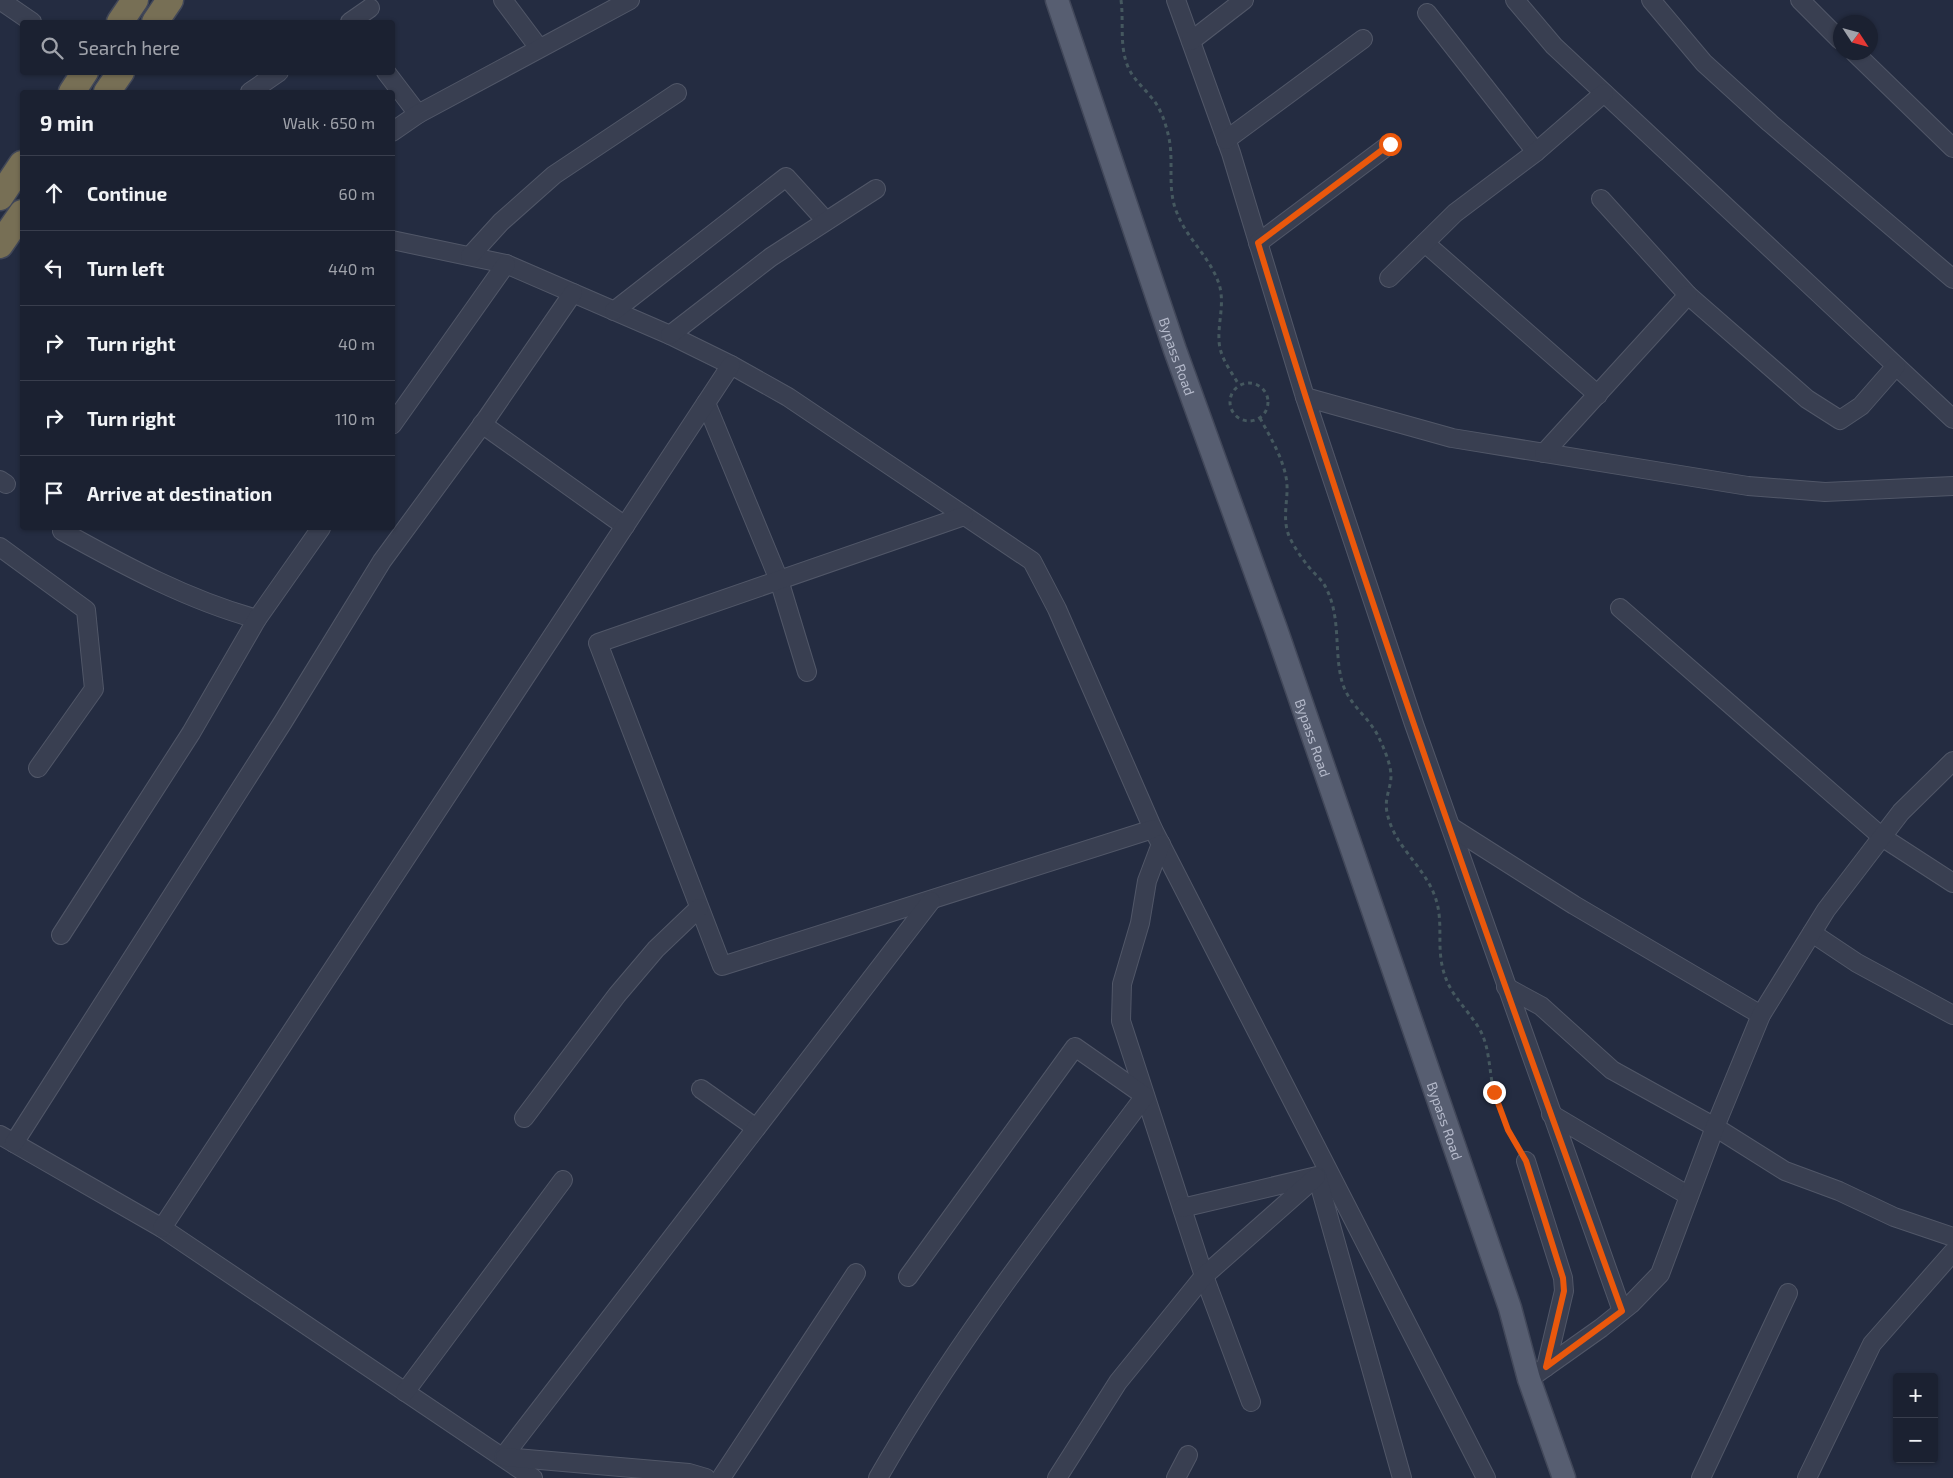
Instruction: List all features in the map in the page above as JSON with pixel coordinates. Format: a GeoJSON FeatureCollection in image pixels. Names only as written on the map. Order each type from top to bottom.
{"type":"FeatureCollection","features":[{"type":"Feature","properties":{"kind":"highway"},"geometry":{"type":"LineString","coordinates":[[121,20],[136,0]]}},
{"type":"Feature","properties":{"kind":"highway"},"geometry":{"type":"LineString","coordinates":[[156,20],[170,0]]}},
{"type":"Feature","properties":{"kind":"highway"},"geometry":{"type":"LineString","coordinates":[[73,90],[83,75]]}},
{"type":"Feature","properties":{"kind":"highway"},"geometry":{"type":"LineString","coordinates":[[108,90],[119,75]]}},
{"type":"Feature","properties":{"kind":"highway"},"geometry":{"type":"LineString","coordinates":[[0,197],[20,167]]}},
{"type":"Feature","properties":{"kind":"highway"},"geometry":{"type":"LineString","coordinates":[[0,245],[20,216]]}},
{"type":"Feature","properties":{"kind":"main road","name":"Bypass Road"},"geometry":{"type":"LineString","coordinates":[[1056,0],[1175,350],[1276,629],[1507,1298],[1538,1373],[1564,1478]]}},
{"type":"Feature","properties":{"kind":"street"},"geometry":{"type":"LineString","coordinates":[[0,0],[29,20]]}},
{"type":"Feature","properties":{"kind":"street"},"geometry":{"type":"LineString","coordinates":[[504,0],[539,48]]}},
{"type":"Feature","properties":{"kind":"street"},"geometry":{"type":"LineString","coordinates":[[395,130],[418,114],[630,0]]}},
{"type":"Feature","properties":{"kind":"street"},"geometry":{"type":"LineString","coordinates":[[1176,0],[1226,140],[1305,397],[1450,827],[1622,1311]]}},
{"type":"Feature","properties":{"kind":"street"},"geometry":{"type":"LineString","coordinates":[[1191,41],[1244,0]]}},
{"type":"Feature","properties":{"kind":"street"},"geometry":{"type":"LineString","coordinates":[[1514,0],[1554,46],[1953,419]]}},
{"type":"Feature","properties":{"kind":"street"},"geometry":{"type":"LineString","coordinates":[[1651,0],[1704,63],[1770,123],[1953,279]]}},
{"type":"Feature","properties":{"kind":"street"},"geometry":{"type":"LineString","coordinates":[[1800,0],[1833,33]]}},
{"type":"Feature","properties":{"kind":"street"},"geometry":{"type":"LineString","coordinates":[[353,20],[370,8]]}},
{"type":"Feature","properties":{"kind":"street"},"geometry":{"type":"LineString","coordinates":[[1426,13],[1536,152]]}},
{"type":"Feature","properties":{"kind":"street"},"geometry":{"type":"LineString","coordinates":[[1226,140],[1363,39]]}},
{"type":"Feature","properties":{"kind":"street"},"geometry":{"type":"LineString","coordinates":[[1862,60],[1953,148]]}},
{"type":"Feature","properties":{"kind":"street"},"geometry":{"type":"LineString","coordinates":[[253,90],[274,75]]}},
{"type":"Feature","properties":{"kind":"street"},"geometry":{"type":"LineString","coordinates":[[388,75],[418,114]]}},
{"type":"Feature","properties":{"kind":"street"},"geometry":{"type":"LineString","coordinates":[[470,256],[501,222],[554,175],[677,93]]}},
{"type":"Feature","properties":{"kind":"street"},"geometry":{"type":"LineString","coordinates":[[1389,278],[1455,213],[1536,152],[1604,93]]}},
{"type":"Feature","properties":{"kind":"street"},"geometry":{"type":"LineString","coordinates":[[1258,243],[1390,144]]}},
{"type":"Feature","properties":{"kind":"street"},"geometry":{"type":"LineString","coordinates":[[614,311],[786,177],[826,221]]}},
{"type":"Feature","properties":{"kind":"street"},"geometry":{"type":"LineString","coordinates":[[670,336],[771,257],[876,189]]}},
{"type":"Feature","properties":{"kind":"street"},"geometry":{"type":"LineString","coordinates":[[1602,199],[1688,295],[1807,399],[1840,420],[1861,406],[1896,366]]}},
{"type":"Feature","properties":{"kind":"street"},"geometry":{"type":"LineString","coordinates":[[395,241],[506,264],[731,365],[788,397],[1032,561],[1057,609],[1157,836],[1323,1174],[1486,1478]]}},
{"type":"Feature","properties":{"kind":"street"},"geometry":{"type":"LineString","coordinates":[[1425,243],[1598,395]]}},
{"type":"Feature","properties":{"kind":"street"},"geometry":{"type":"LineString","coordinates":[[395,421],[506,264]]}},
{"type":"Feature","properties":{"kind":"street"},"geometry":{"type":"LineString","coordinates":[[534,1478],[162,1228],[4,1137],[283,722],[382,561],[482,424],[573,293]]}},
{"type":"Feature","properties":{"kind":"street"},"geometry":{"type":"LineString","coordinates":[[1544,453],[1688,295]]}},
{"type":"Feature","properties":{"kind":"street"},"geometry":{"type":"LineString","coordinates":[[162,1228],[731,365]]}},
{"type":"Feature","properties":{"kind":"street"},"geometry":{"type":"LineString","coordinates":[[1305,397],[1452,438],[1748,486],[1825,492],[1953,486]]}},
{"type":"Feature","properties":{"kind":"street"},"geometry":{"type":"LineString","coordinates":[[706,403],[779,580],[807,672]]}},
{"type":"Feature","properties":{"kind":"street"},"geometry":{"type":"LineString","coordinates":[[482,424],[625,526]]}},
{"type":"Feature","properties":{"kind":"street"},"geometry":{"type":"LineString","coordinates":[[964,516],[598,643],[722,966],[931,900],[1157,836]]}},
{"type":"Feature","properties":{"kind":"street"},"geometry":{"type":"LineString","coordinates":[[61,935],[191,733],[257,619],[320,530]]}},
{"type":"Feature","properties":{"kind":"street"},"geometry":{"type":"LineString","coordinates":[[62,531],[124,566],[210,604],[257,619]]}},
{"type":"Feature","properties":{"kind":"street"},"geometry":{"type":"LineString","coordinates":[[0,547],[86,610],[94,689],[38,768]]}},
{"type":"Feature","properties":{"kind":"street"},"geometry":{"type":"LineString","coordinates":[[1620,608],[1882,837],[1953,882]]}},
{"type":"Feature","properties":{"kind":"street"},"geometry":{"type":"LineString","coordinates":[[1538,1373],[1622,1311],[1660,1274],[1715,1127],[1761,1015],[1826,910],[1900,812],[1953,762]]}},
{"type":"Feature","properties":{"kind":"street"},"geometry":{"type":"LineString","coordinates":[[1450,827],[1574,905],[1761,1015]]}},
{"type":"Feature","properties":{"kind":"street"},"geometry":{"type":"LineString","coordinates":[[1157,836],[1140,923],[1122,984],[1121,1021],[1204,1276],[1251,1402]]}},
{"type":"Feature","properties":{"kind":"street"},"geometry":{"type":"LineString","coordinates":[[503,1457],[931,900]]}},
{"type":"Feature","properties":{"kind":"street"},"geometry":{"type":"LineString","coordinates":[[524,1118],[617,995],[656,949],[700,908]]}},
{"type":"Feature","properties":{"kind":"street"},"geometry":{"type":"LineString","coordinates":[[1812,933],[1857,963],[1953,1015]]}},
{"type":"Feature","properties":{"kind":"street"},"geometry":{"type":"LineString","coordinates":[[1506,987],[1541,1006],[1612,1070],[1715,1127],[1785,1171],[1839,1191],[1894,1217],[1953,1237]]}},
{"type":"Feature","properties":{"kind":"street"},"geometry":{"type":"LineString","coordinates":[[908,1277],[1075,1047],[1145,1096]]}},
{"type":"Feature","properties":{"kind":"street"},"geometry":{"type":"LineString","coordinates":[[701,1089],[756,1128]]}},
{"type":"Feature","properties":{"kind":"street"},"geometry":{"type":"LineString","coordinates":[[878,1478],[916,1411],[998,1290],[1145,1096]]}},
{"type":"Feature","properties":{"kind":"street"},"geometry":{"type":"LineString","coordinates":[[1551,1114],[1689,1196]]}},
{"type":"Feature","properties":{"kind":"street"},"geometry":{"type":"LineString","coordinates":[[1526,1161],[1563,1278],[1564,1291],[1538,1373]]}},
{"type":"Feature","properties":{"kind":"street"},"geometry":{"type":"LineString","coordinates":[[1182,1208],[1323,1174]]}},
{"type":"Feature","properties":{"kind":"street"},"geometry":{"type":"LineString","coordinates":[[1057,1478],[1118,1382],[1204,1276],[1323,1174]]}},
{"type":"Feature","properties":{"kind":"street"},"geometry":{"type":"LineString","coordinates":[[1323,1174],[1402,1478]]}},
{"type":"Feature","properties":{"kind":"street"},"geometry":{"type":"LineString","coordinates":[[405,1392],[563,1180]]}},
{"type":"Feature","properties":{"kind":"street"},"geometry":{"type":"LineString","coordinates":[[1807,1478],[1872,1344],[1953,1252]]}},
{"type":"Feature","properties":{"kind":"street"},"geometry":{"type":"LineString","coordinates":[[721,1478],[856,1273]]}},
{"type":"Feature","properties":{"kind":"street"},"geometry":{"type":"LineString","coordinates":[[1701,1478],[1788,1293]]}},
{"type":"Feature","properties":{"kind":"street"},"geometry":{"type":"LineString","coordinates":[[1176,1478],[1188,1454]]}},
{"type":"Feature","properties":{"kind":"street"},"geometry":{"type":"LineString","coordinates":[[503,1457],[689,1473],[706,1478]]}},
{"type":"Feature","properties":{"kind":"path"},"geometry":{"type":"LineString","coordinates":[[1121,0],[1124,19],[1122,51],[1139,86],[1152,97],[1163,116],[1172,156],[1170,183],[1176,212],[1184,227],[1208,260],[1219,285],[1222,306],[1219,342],[1224,360],[1239,385]]}},
{"type":"Feature","properties":{"kind":"path"},"geometry":{"type":"LineString","coordinates":[[1252,382],[1258,384],[1268,394],[1268,408],[1260,418],[1254,421],[1240,419],[1231,409],[1231,396],[1239,385],[1252,382]]}},
{"type":"Feature","properties":{"kind":"path"},"geometry":{"type":"LineString","coordinates":[[1260,418],[1275,447],[1286,478],[1284,514],[1288,535],[1298,552],[1326,588],[1336,615],[1338,668],[1344,688],[1354,706],[1373,727],[1387,761],[1391,776],[1386,811],[1402,848],[1425,877],[1434,894],[1441,915],[1440,951],[1447,983],[1454,997],[1480,1030],[1487,1050],[1500,1109],[1508,1130],[1526,1161]]}},
{"type":"Feature","properties":{"kind":"route"},"geometry":{"type":"LineString","coordinates":[[1390,144],[1258,243],[1305,397],[1414,724],[1622,1311],[1546,1367],[1564,1291],[1563,1278],[1526,1161],[1508,1130],[1494,1092]]}}]}
